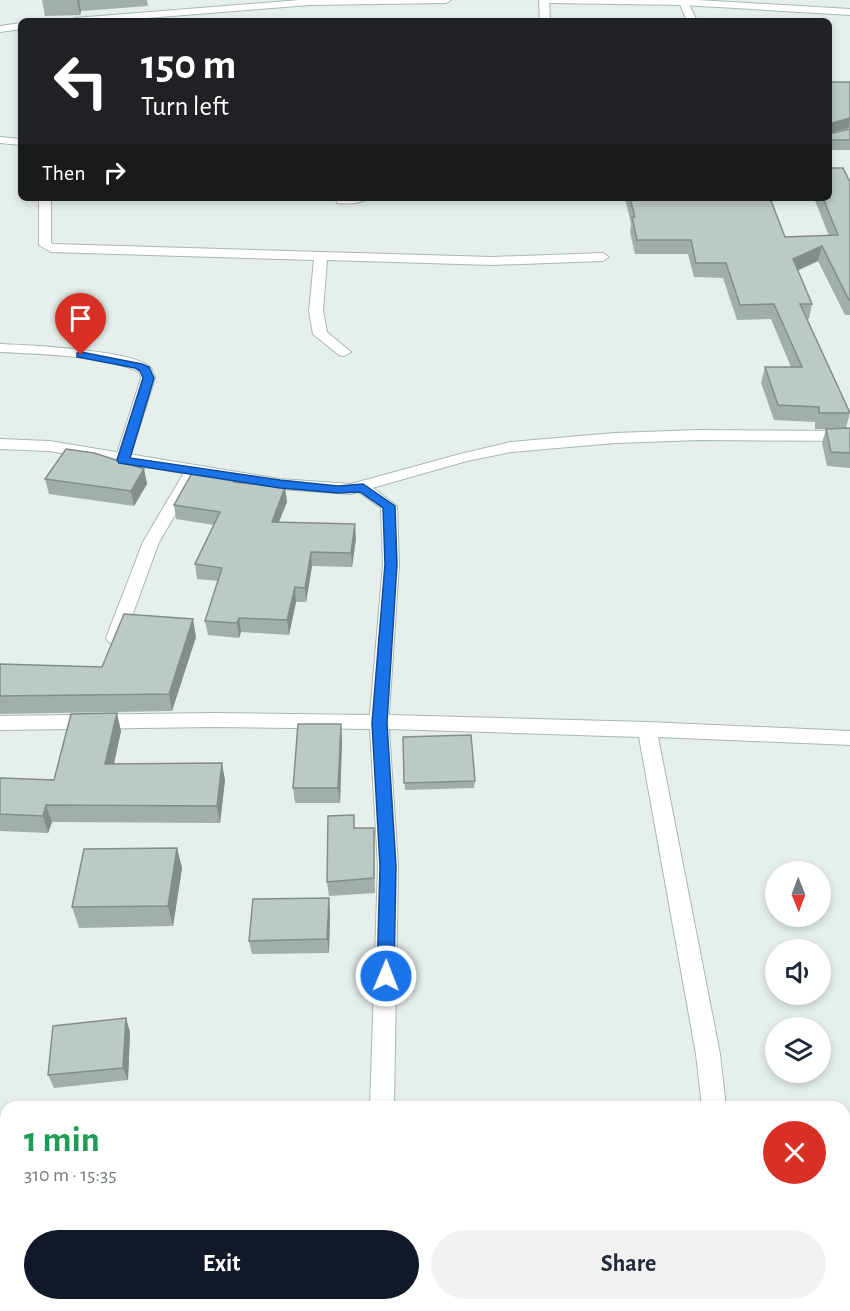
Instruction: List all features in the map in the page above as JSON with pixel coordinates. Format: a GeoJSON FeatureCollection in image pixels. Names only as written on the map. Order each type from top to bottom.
{"type":"FeatureCollection","features":[{"type":"Feature","properties":{"kind":"street"},"geometry":{"type":"LineString","coordinates":[[112,18],[309,2],[446,0]]}},
{"type":"Feature","properties":{"kind":"street"},"geometry":{"type":"LineString","coordinates":[[544,0],[545,18]]}},
{"type":"Feature","properties":{"kind":"street"},"geometry":{"type":"LineString","coordinates":[[549,0],[684,2],[850,12]]}},
{"type":"Feature","properties":{"kind":"street"},"geometry":{"type":"LineString","coordinates":[[684,2],[691,18]]}},
{"type":"Feature","properties":{"kind":"street"},"geometry":{"type":"LineString","coordinates":[[0,29],[18,26]]}},
{"type":"Feature","properties":{"kind":"street"},"geometry":{"type":"LineString","coordinates":[[0,140],[18,142]]}},
{"type":"Feature","properties":{"kind":"street"},"geometry":{"type":"LineString","coordinates":[[45,201],[45,245],[51,248],[492,261],[603,256]]}},
{"type":"Feature","properties":{"kind":"street"},"geometry":{"type":"LineString","coordinates":[[321,256],[316,311],[320,334],[344,352]]}},
{"type":"Feature","properties":{"kind":"street"},"geometry":{"type":"LineString","coordinates":[[0,348],[47,350],[98,357],[138,366],[145,370],[148,378],[123,460]]}},
{"type":"Feature","properties":{"kind":"street"},"geometry":{"type":"LineString","coordinates":[[0,444],[49,446],[123,460],[321,489],[363,488],[465,457],[511,447],[699,435],[850,436]]}},
{"type":"Feature","properties":{"kind":"street"},"geometry":{"type":"LineString","coordinates":[[110,651],[151,542],[193,471]]}},
{"type":"Feature","properties":{"kind":"street"},"geometry":{"type":"LineString","coordinates":[[363,488],[389,506],[391,564],[380,723],[388,866],[382,1101]]}},
{"type":"Feature","properties":{"kind":"street"},"geometry":{"type":"LineString","coordinates":[[0,723],[114,720],[550,725],[850,738]]}},
{"type":"Feature","properties":{"kind":"street"},"geometry":{"type":"LineString","coordinates":[[647,729],[708,1054],[713,1101]]}},
{"type":"Feature","properties":{"kind":"building"},"geometry":{"type":"Polygon","coordinates":[[[832,82],[850,82],[850,118],[832,123],[832,82]]]}},
{"type":"Feature","properties":{"kind":"building"},"geometry":{"type":"Polygon","coordinates":[[[850,129],[850,140],[832,140],[832,132],[850,129]]]}},
{"type":"Feature","properties":{"kind":"building"},"geometry":{"type":"Polygon","coordinates":[[[832,168],[843,168],[850,182],[850,300],[822,246],[793,259],[812,304],[800,304],[850,413],[819,413],[819,407],[778,405],[765,367],[802,367],[774,304],[740,305],[726,263],[696,263],[691,240],[637,240],[631,201],[771,201],[785,237],[838,235],[824,201],[832,201],[832,168]]]}},
{"type":"Feature","properties":{"kind":"building"},"geometry":{"type":"Polygon","coordinates":[[[850,428],[850,453],[831,452],[826,429],[850,428]]]}},
{"type":"Feature","properties":{"kind":"building"},"geometry":{"type":"Polygon","coordinates":[[[66,449],[94,453],[144,469],[131,491],[45,479],[66,449]]]}},
{"type":"Feature","properties":{"kind":"building"},"geometry":{"type":"Polygon","coordinates":[[[192,473],[235,480],[234,482],[285,487],[272,522],[355,524],[351,553],[311,552],[305,588],[295,587],[287,620],[239,618],[237,623],[205,621],[222,568],[195,564],[220,512],[174,505],[192,473]]]}},
{"type":"Feature","properties":{"kind":"building"},"geometry":{"type":"Polygon","coordinates":[[[124,614],[193,619],[169,694],[0,696],[0,664],[102,667],[124,614]]]}},
{"type":"Feature","properties":{"kind":"building"},"geometry":{"type":"Polygon","coordinates":[[[117,713],[105,764],[222,763],[217,806],[46,805],[43,816],[0,814],[0,778],[54,780],[71,714],[117,713]]]}},
{"type":"Feature","properties":{"kind":"building"},"geometry":{"type":"Polygon","coordinates":[[[298,724],[341,724],[338,788],[293,788],[298,724]]]}},
{"type":"Feature","properties":{"kind":"building"},"geometry":{"type":"Polygon","coordinates":[[[471,735],[475,781],[404,783],[403,737],[471,735]]]}},
{"type":"Feature","properties":{"kind":"building"},"geometry":{"type":"Polygon","coordinates":[[[354,815],[354,828],[374,828],[374,878],[327,882],[328,816],[354,815]]]}},
{"type":"Feature","properties":{"kind":"building"},"geometry":{"type":"Polygon","coordinates":[[[177,848],[168,906],[72,907],[84,849],[177,848]]]}},
{"type":"Feature","properties":{"kind":"building"},"geometry":{"type":"Polygon","coordinates":[[[329,898],[327,939],[249,941],[253,899],[329,898]]]}},
{"type":"Feature","properties":{"kind":"building"},"geometry":{"type":"Polygon","coordinates":[[[126,1018],[123,1068],[48,1075],[53,1026],[126,1018]]]}},
{"type":"Feature","properties":{"kind":"route"},"geometry":{"type":"LineString","coordinates":[[81,355],[138,366],[145,370],[148,378],[123,460],[321,489],[363,488],[389,506],[391,564],[380,723],[388,866],[386,976]]}}]}
